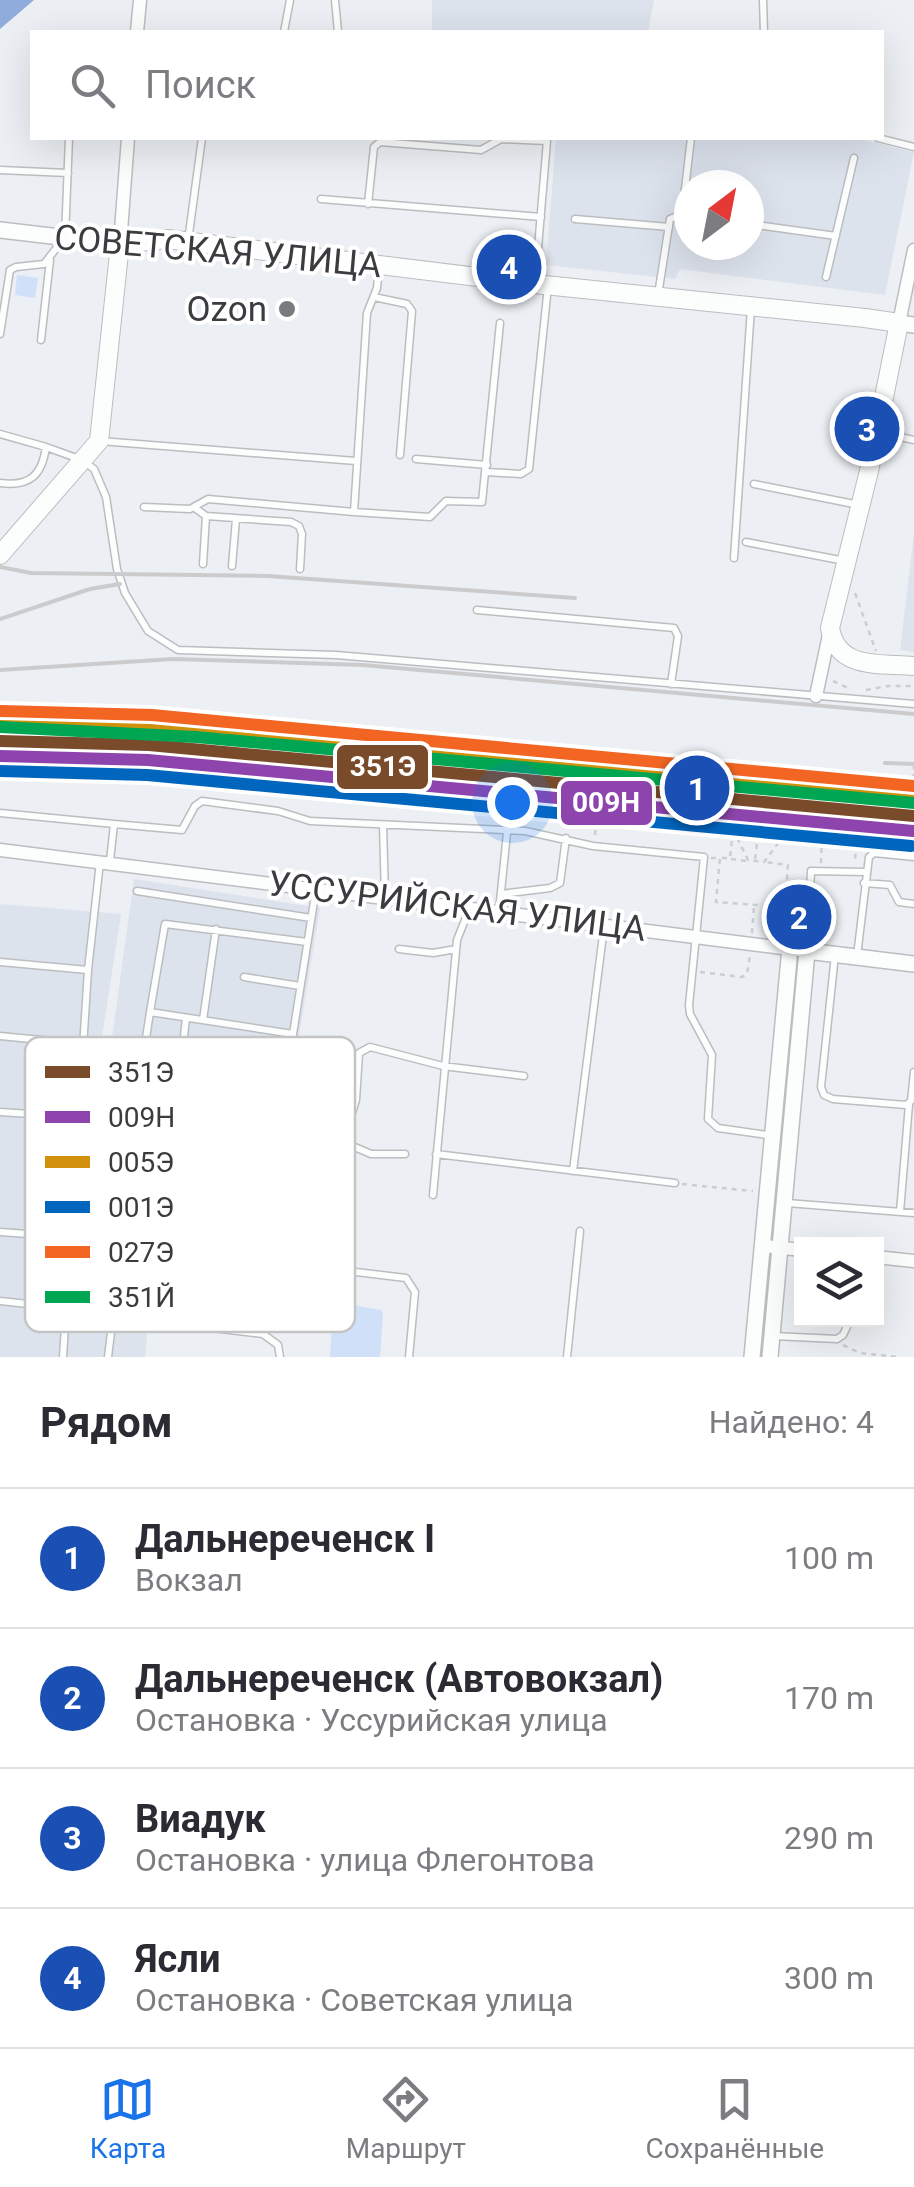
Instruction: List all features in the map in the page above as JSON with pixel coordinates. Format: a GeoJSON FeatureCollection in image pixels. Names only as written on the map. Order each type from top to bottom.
{"type":"FeatureCollection","features":[{"type":"Feature","properties":{"kind":"main road","name":"СОВЕТСКАЯ УЛИЦА"},"geometry":{"type":"LineString","coordinates":[[120,244],[156,239],[188,242],[906,324]]}},
{"type":"Feature","properties":{"kind":"main road"},"geometry":{"type":"LineString","coordinates":[[0,554],[98,441],[120,244]]}},
{"type":"Feature","properties":{"kind":"main road"},"geometry":{"type":"LineString","coordinates":[[906,324],[830,628],[840,654],[856,660],[914,666]]}},
{"type":"Feature","properties":{"kind":"street"},"geometry":{"type":"LineString","coordinates":[[137,30],[140,0]]}},
{"type":"Feature","properties":{"kind":"street"},"geometry":{"type":"LineString","coordinates":[[120,244],[128,140]]}},
{"type":"Feature","properties":{"kind":"street","name":"СОВЕТСКАЯ УЛИЦА"},"geometry":{"type":"LineString","coordinates":[[0,230],[120,244]]}},
{"type":"Feature","properties":{"kind":"street"},"geometry":{"type":"LineString","coordinates":[[906,324],[914,250]]}},
{"type":"Feature","properties":{"kind":"street"},"geometry":{"type":"LineString","coordinates":[[816,696],[830,628]]}},
{"type":"Feature","properties":{"kind":"street","name":"УССУРИЙСКАЯ УЛИЦА"},"geometry":{"type":"LineString","coordinates":[[0,850],[914,964]]}},
{"type":"Feature","properties":{"kind":"street"},"geometry":{"type":"LineString","coordinates":[[770,1357],[769,1192],[799,950]]}},
{"type":"Feature","properties":{"kind":"street"},"geometry":{"type":"LineString","coordinates":[[752,1357],[772,1247],[786,1202],[799,950]]}},
{"type":"Feature","properties":{"kind":"street"},"geometry":{"type":"LineString","coordinates":[[772,1247],[794,1249]]}},
{"type":"Feature","properties":{"kind":"street"},"geometry":{"type":"LineString","coordinates":[[884,1258],[914,1261]]}},
{"type":"Feature","properties":{"kind":"lane"},"geometry":{"type":"LineString","coordinates":[[284,30],[290,0]]}},
{"type":"Feature","properties":{"kind":"lane"},"geometry":{"type":"LineString","coordinates":[[335,0],[338,30]]}},
{"type":"Feature","properties":{"kind":"lane"},"geometry":{"type":"LineString","coordinates":[[763,0],[764,30]]}},
{"type":"Feature","properties":{"kind":"lane"},"geometry":{"type":"LineString","coordinates":[[0,334],[10,270],[16,266],[38,266],[50,259],[65,237],[69,140]]}},
{"type":"Feature","properties":{"kind":"lane"},"geometry":{"type":"LineString","coordinates":[[188,242],[202,140]]}},
{"type":"Feature","properties":{"kind":"lane"},"geometry":{"type":"LineString","coordinates":[[368,204],[374,147],[380,142],[481,150],[498,140]]}},
{"type":"Feature","properties":{"kind":"lane"},"geometry":{"type":"LineString","coordinates":[[416,459],[521,474],[529,470],[548,140]]}},
{"type":"Feature","properties":{"kind":"lane"},"geometry":{"type":"LineString","coordinates":[[690,170],[692,140]]}},
{"type":"Feature","properties":{"kind":"lane"},"geometry":{"type":"LineString","coordinates":[[884,140],[914,147]]}},
{"type":"Feature","properties":{"kind":"lane"},"geometry":{"type":"LineString","coordinates":[[826,277],[854,158]]}},
{"type":"Feature","properties":{"kind":"lane"},"geometry":{"type":"LineString","coordinates":[[0,170],[68,173]]}},
{"type":"Feature","properties":{"kind":"lane"},"geometry":{"type":"LineString","coordinates":[[321,200],[541,217]]}},
{"type":"Feature","properties":{"kind":"lane"},"geometry":{"type":"LineString","coordinates":[[576,219],[668,227]]}},
{"type":"Feature","properties":{"kind":"lane"},"geometry":{"type":"LineString","coordinates":[[658,297],[668,227],[674,219]]}},
{"type":"Feature","properties":{"kind":"lane"},"geometry":{"type":"LineString","coordinates":[[764,226],[836,236]]}},
{"type":"Feature","properties":{"kind":"lane"},"geometry":{"type":"LineString","coordinates":[[41,340],[50,259]]}},
{"type":"Feature","properties":{"kind":"lane"},"geometry":{"type":"LineString","coordinates":[[354,512],[366,312],[380,266]]}},
{"type":"Feature","properties":{"kind":"lane"},"geometry":{"type":"LineString","coordinates":[[374,296],[407,304],[412,311],[400,455]]}},
{"type":"Feature","properties":{"kind":"lane"},"geometry":{"type":"LineString","coordinates":[[734,558],[752,306]]}},
{"type":"Feature","properties":{"kind":"lane"},"geometry":{"type":"LineString","coordinates":[[144,507],[195,508],[208,500],[430,517],[446,501],[477,504],[484,496],[500,323]]}},
{"type":"Feature","properties":{"kind":"lane"},"geometry":{"type":"LineString","coordinates":[[876,432],[914,440]]}},
{"type":"Feature","properties":{"kind":"lane"},"geometry":{"type":"LineString","coordinates":[[0,434],[46,446],[94,469],[110,514],[118,574],[138,618],[154,636],[178,650],[336,655],[914,704]]}},
{"type":"Feature","properties":{"kind":"lane"},"geometry":{"type":"LineString","coordinates":[[98,441],[356,460]]}},
{"type":"Feature","properties":{"kind":"lane"},"geometry":{"type":"LineString","coordinates":[[0,483],[20,484],[33,479],[41,470],[46,446]]}},
{"type":"Feature","properties":{"kind":"lane"},"geometry":{"type":"LineString","coordinates":[[754,484],[860,505]]}},
{"type":"Feature","properties":{"kind":"lane"},"geometry":{"type":"LineString","coordinates":[[195,508],[206,516],[291,522],[299,526],[300,570]]}},
{"type":"Feature","properties":{"kind":"lane"},"geometry":{"type":"LineString","coordinates":[[203,564],[206,516]]}},
{"type":"Feature","properties":{"kind":"lane"},"geometry":{"type":"LineString","coordinates":[[232,566],[236,519]]}},
{"type":"Feature","properties":{"kind":"lane"},"geometry":{"type":"LineString","coordinates":[[746,542],[846,566]]}},
{"type":"Feature","properties":{"kind":"lane"},"geometry":{"type":"LineString","coordinates":[[477,610],[674,628],[678,636],[672,684]]}},
{"type":"Feature","properties":{"kind":"lane"},"geometry":{"type":"LineString","coordinates":[[0,813],[182,830],[195,806],[202,802],[278,810],[310,821],[526,832],[593,846],[704,858],[690,1014],[712,1054],[710,1123],[718,1128],[775,1136]]}},
{"type":"Feature","properties":{"kind":"lane"},"geometry":{"type":"LineString","coordinates":[[83,1037],[88,970],[114,824]]}},
{"type":"Feature","properties":{"kind":"lane"},"geometry":{"type":"LineString","coordinates":[[383,825],[385,897]]}},
{"type":"Feature","properties":{"kind":"lane"},"geometry":{"type":"LineString","coordinates":[[499,912],[507,833]]}},
{"type":"Feature","properties":{"kind":"lane"},"geometry":{"type":"LineString","coordinates":[[501,894],[550,888],[560,883],[566,838]]}},
{"type":"Feature","properties":{"kind":"lane"},"geometry":{"type":"LineString","coordinates":[[856,957],[871,854],[914,857]]}},
{"type":"Feature","properties":{"kind":"lane"},"geometry":{"type":"LineString","coordinates":[[799,950],[811,871],[866,872]]}},
{"type":"Feature","properties":{"kind":"lane"},"geometry":{"type":"LineString","coordinates":[[864,883],[890,885],[898,902],[914,904]]}},
{"type":"Feature","properties":{"kind":"lane"},"geometry":{"type":"LineString","coordinates":[[292,1037],[316,888]]}},
{"type":"Feature","properties":{"kind":"lane"},"geometry":{"type":"LineString","coordinates":[[136,891],[310,918]]}},
{"type":"Feature","properties":{"kind":"lane"},"geometry":{"type":"LineString","coordinates":[[433,1195],[456,949],[470,908]]}},
{"type":"Feature","properties":{"kind":"lane"},"geometry":{"type":"LineString","coordinates":[[146,1037],[165,924],[307,942]]}},
{"type":"Feature","properties":{"kind":"lane"},"geometry":{"type":"LineString","coordinates":[[572,1170],[605,925]]}},
{"type":"Feature","properties":{"kind":"lane"},"geometry":{"type":"LineString","coordinates":[[203,1020],[216,929]]}},
{"type":"Feature","properties":{"kind":"lane"},"geometry":{"type":"LineString","coordinates":[[399,949],[456,949]]}},
{"type":"Feature","properties":{"kind":"lane"},"geometry":{"type":"LineString","coordinates":[[835,954],[821,1086],[824,1095],[833,1099],[909,1104]]}},
{"type":"Feature","properties":{"kind":"lane"},"geometry":{"type":"LineString","coordinates":[[0,962],[88,970]]}},
{"type":"Feature","properties":{"kind":"lane"},"geometry":{"type":"LineString","coordinates":[[244,977],[300,986]]}},
{"type":"Feature","properties":{"kind":"lane"},"geometry":{"type":"LineString","coordinates":[[150,1012],[293,1034]]}},
{"type":"Feature","properties":{"kind":"lane"},"geometry":{"type":"LineString","coordinates":[[184,1037],[186,1018]]}},
{"type":"Feature","properties":{"kind":"lane"},"geometry":{"type":"LineString","coordinates":[[0,1036],[25,1038]]}},
{"type":"Feature","properties":{"kind":"lane"},"geometry":{"type":"LineString","coordinates":[[355,1089],[358,1060],[364,1049],[378,1048],[443,1066],[524,1076]]}},
{"type":"Feature","properties":{"kind":"lane"},"geometry":{"type":"LineString","coordinates":[[900,1212],[914,1072]]}},
{"type":"Feature","properties":{"kind":"lane"},"geometry":{"type":"LineString","coordinates":[[0,1112],[25,1114]]}},
{"type":"Feature","properties":{"kind":"lane"},"geometry":{"type":"LineString","coordinates":[[355,1148],[370,1154],[405,1154]]}},
{"type":"Feature","properties":{"kind":"lane"},"geometry":{"type":"LineString","coordinates":[[436,1154],[675,1183]]}},
{"type":"Feature","properties":{"kind":"lane"},"geometry":{"type":"LineString","coordinates":[[786,1202],[914,1214]]}},
{"type":"Feature","properties":{"kind":"lane"},"geometry":{"type":"LineString","coordinates":[[0,1232],[25,1234]]}},
{"type":"Feature","properties":{"kind":"lane"},"geometry":{"type":"LineString","coordinates":[[567,1357],[580,1232]]}},
{"type":"Feature","properties":{"kind":"lane"},"geometry":{"type":"LineString","coordinates":[[355,1272],[406,1278],[414,1292],[409,1357]]}},
{"type":"Feature","properties":{"kind":"lane"},"geometry":{"type":"LineString","coordinates":[[0,1302],[25,1304]]}},
{"type":"Feature","properties":{"kind":"lane"},"geometry":{"type":"LineString","coordinates":[[772,1336],[836,1340],[847,1327]]}},
{"type":"Feature","properties":{"kind":"lane"},"geometry":{"type":"LineString","coordinates":[[63,1357],[64,1332]]}},
{"type":"Feature","properties":{"kind":"lane"},"geometry":{"type":"LineString","coordinates":[[108,1357],[111,1332]]}},
{"type":"Feature","properties":{"kind":"lane"},"geometry":{"type":"LineString","coordinates":[[246,1332],[263,1334],[278,1345],[280,1357]]}},
{"type":"Feature","properties":{"kind":"path"},"geometry":{"type":"LineString","coordinates":[[846,566],[888,686]]}},
{"type":"Feature","properties":{"kind":"path"},"geometry":{"type":"LineString","coordinates":[[820,676],[854,690],[914,686]]}},
{"type":"Feature","properties":{"kind":"path"},"geometry":{"type":"LineString","coordinates":[[857,844],[908,843],[914,766]]}},
{"type":"Feature","properties":{"kind":"path"},"geometry":{"type":"LineString","coordinates":[[593,846],[598,812],[759,827],[858,837],[854,872]]}},
{"type":"Feature","properties":{"kind":"path"},"geometry":{"type":"LineString","coordinates":[[730,858],[733,827]]}},
{"type":"Feature","properties":{"kind":"path"},"geometry":{"type":"LineString","coordinates":[[733,827],[748,860]]}},
{"type":"Feature","properties":{"kind":"path"},"geometry":{"type":"LineString","coordinates":[[755,861],[759,827]]}},
{"type":"Feature","properties":{"kind":"path"},"geometry":{"type":"LineString","coordinates":[[764,862],[788,830]]}},
{"type":"Feature","properties":{"kind":"path"},"geometry":{"type":"LineString","coordinates":[[820,869],[822,834]]}},
{"type":"Feature","properties":{"kind":"path"},"geometry":{"type":"LineString","coordinates":[[704,858],[720,858],[730,858],[733,862],[788,864],[785,907],[716,902],[720,858]]}},
{"type":"Feature","properties":{"kind":"path"},"geometry":{"type":"LineString","coordinates":[[788,868],[811,871]]}},
{"type":"Feature","properties":{"kind":"path"},"geometry":{"type":"LineString","coordinates":[[787,885],[810,887]]}},
{"type":"Feature","properties":{"kind":"path"},"geometry":{"type":"LineString","coordinates":[[694,972],[742,977],[748,974],[754,904]]}},
{"type":"Feature","properties":{"kind":"path"},"geometry":{"type":"LineString","coordinates":[[675,1183],[769,1192]]}},
{"type":"Feature","properties":{"kind":"path"},"geometry":{"type":"LineString","coordinates":[[836,1340],[856,1352],[899,1357]]}},
{"type":"Feature","properties":{"kind":"shaded area"},"geometry":{"type":"Polygon","coordinates":[[[432,0],[654,0],[648,30],[432,30],[432,0]]]}},
{"type":"Feature","properties":{"kind":"shaded area"},"geometry":{"type":"Polygon","coordinates":[[[556,140],[866,140],[914,152],[885,295],[680,269],[675,279],[546,265],[556,140]]]}},
{"type":"Feature","properties":{"kind":"shaded area"},"geometry":{"type":"Polygon","coordinates":[[[17,275],[38,278],[35,298],[15,295],[17,275]]]}},
{"type":"Feature","properties":{"kind":"shaded area"},"geometry":{"type":"Polygon","coordinates":[[[914,534],[914,652],[900,650],[914,534]]]}},
{"type":"Feature","properties":{"kind":"shaded area"},"geometry":{"type":"Polygon","coordinates":[[[134,879],[320,908],[299,1037],[112,1037],[134,879]]]}},
{"type":"Feature","properties":{"kind":"shaded area"},"geometry":{"type":"Polygon","coordinates":[[[0,904],[121,914],[102,1037],[25,1037],[25,1332],[147,1332],[145,1357],[0,1357],[0,904]]]}},
{"type":"Feature","properties":{"kind":"shaded area"},"geometry":{"type":"Polygon","coordinates":[[[794,978],[801,979],[788,1136],[780,1136],[794,978]]]}},
{"type":"Feature","properties":{"kind":"shaded area"},"geometry":{"type":"Polygon","coordinates":[[[355,1305],[381,1310],[380,1357],[330,1357],[332,1332],[355,1332],[355,1305]]]}},
{"type":"Feature","properties":{"kind":"water"},"geometry":{"type":"Polygon","coordinates":[[[0,0],[34,0],[0,29],[0,0]]]}},
{"type":"Feature","properties":{"kind":"railway"},"geometry":{"type":"LineString","coordinates":[[0,567],[31,573],[268,576],[575,598]]}},
{"type":"Feature","properties":{"kind":"railway"},"geometry":{"type":"LineString","coordinates":[[0,619],[90,589],[120,584]]}},
{"type":"Feature","properties":{"kind":"railway"},"geometry":{"type":"LineString","coordinates":[[0,670],[173,659],[363,665],[914,714]]}},
{"type":"Feature","properties":{"kind":"railway"},"geometry":{"type":"LineString","coordinates":[[0,758],[448,794],[589,796]]}},
{"type":"Feature","properties":{"kind":"railway"},"geometry":{"type":"LineString","coordinates":[[885,763],[914,764]]}},
{"type":"Feature","properties":{"kind":"transit line","name":"027Э"},"geometry":{"type":"LineString","coordinates":[[1,711],[152,715],[914,786]]}},
{"type":"Feature","properties":{"kind":"transit line","name":"005Э"},"geometry":{"type":"LineString","coordinates":[[0,726],[150,730],[914,801]]}},
{"type":"Feature","properties":{"kind":"transit line","name":"351Й"},"geometry":{"type":"LineString","coordinates":[[0,727],[196,737],[914,803]]}},
{"type":"Feature","properties":{"kind":"transit line","name":"351Э"},"geometry":{"type":"LineString","coordinates":[[0,741],[149,745],[914,816]]}},
{"type":"Feature","properties":{"kind":"transit line","name":"009Н"},"geometry":{"type":"LineString","coordinates":[[0,756],[148,760],[913,831]]}},
{"type":"Feature","properties":{"kind":"transit line","name":"001Э"},"geometry":{"type":"LineString","coordinates":[[0,771],[147,775],[911,846]]}},
{"type":"Feature","properties":{"kind":"place","name":"Ясли"},"geometry":{"type":"Point","coordinates":[509,267]}},
{"type":"Feature","properties":{"kind":"place","name":"Ozon"},"geometry":{"type":"Point","coordinates":[287,309]}},
{"type":"Feature","properties":{"kind":"place","name":"Виадук"},"geometry":{"type":"Point","coordinates":[867,429]}},
{"type":"Feature","properties":{"kind":"place","name":"Дальнереченск I"},"geometry":{"type":"Point","coordinates":[697,788]}},
{"type":"Feature","properties":{"kind":"place","name":"Дальнереченск (Автовокзал)"},"geometry":{"type":"Point","coordinates":[799,917]}}]}
